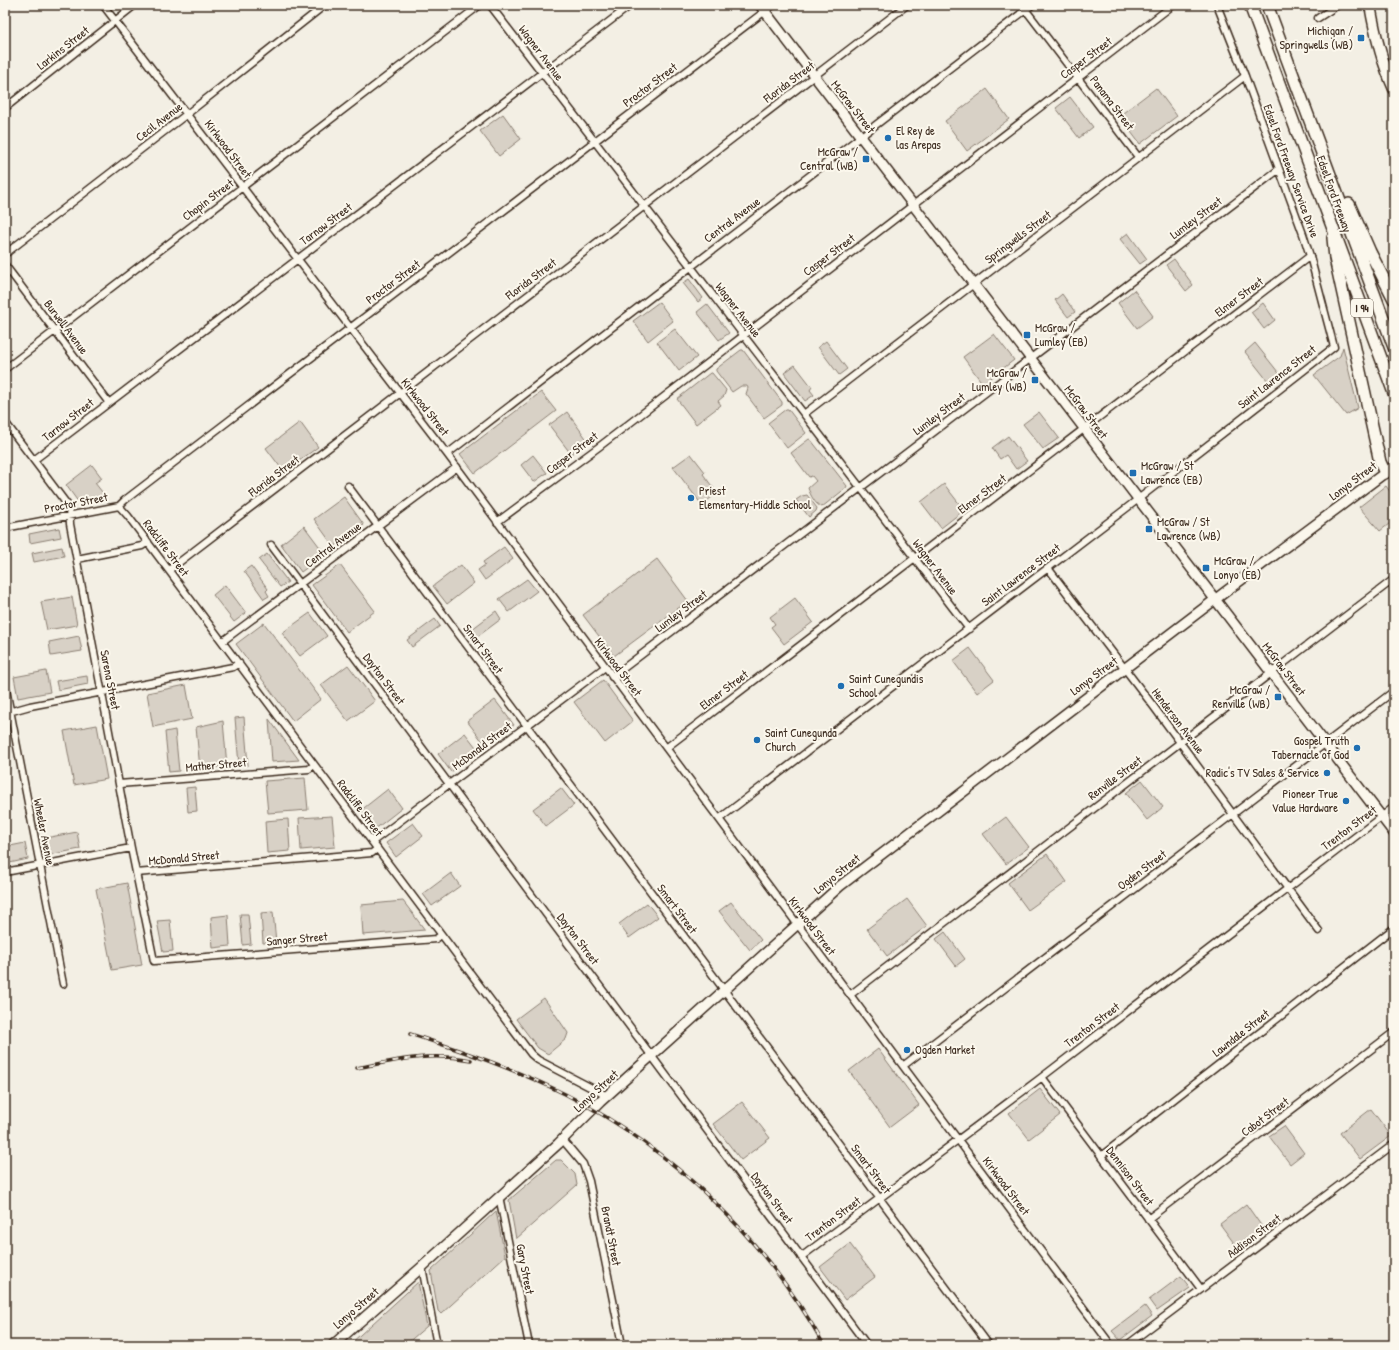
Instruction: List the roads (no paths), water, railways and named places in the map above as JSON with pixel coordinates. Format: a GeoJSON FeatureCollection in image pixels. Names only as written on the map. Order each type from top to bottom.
{"type":"FeatureCollection","features":[{"type":"Feature","properties":{"kind":"highway","name":"Edsel Ford Freeway"},"geometry":{"type":"LineString","coordinates":[[1250,5],[1394,393]]}},
{"type":"Feature","properties":{"kind":"highway","name":"Edsel Ford Freeway"},"geometry":{"type":"LineString","coordinates":[[1267,5],[1394,347]]}},
{"type":"Feature","properties":{"kind":"highway"},"geometry":{"type":"LineString","coordinates":[[1327,165],[1341,185],[1367,246],[1394,299]]}},
{"type":"Feature","properties":{"kind":"highway"},"geometry":{"type":"LineString","coordinates":[[1331,222],[1334,258],[1380,462],[1390,469]]}},
{"type":"Feature","properties":{"kind":"main road"},"geometry":{"type":"LineString","coordinates":[[1370,5],[1385,68],[1394,88]]}},
{"type":"Feature","properties":{"kind":"street","name":"Kirkwood Street"},"geometry":{"type":"LineString","coordinates":[[103,5],[456,467],[1111,1345]]}},
{"type":"Feature","properties":{"kind":"street","name":"Larkins Street"},"geometry":{"type":"LineString","coordinates":[[5,108],[135,5]]}},
{"type":"Feature","properties":{"kind":"street","name":"Cecil Avenue"},"geometry":{"type":"LineString","coordinates":[[5,254],[326,5]]}},
{"type":"Feature","properties":{"kind":"street","name":"Chopin Street"},"geometry":{"type":"LineString","coordinates":[[5,368],[480,5]]}},
{"type":"Feature","properties":{"kind":"street","name":"Wagner Avenue"},"geometry":{"type":"LineString","coordinates":[[490,5],[969,629]]}},
{"type":"Feature","properties":{"kind":"street","name":"Tarnow Street"},"geometry":{"type":"LineString","coordinates":[[34,460],[631,5]]}},
{"type":"Feature","properties":{"kind":"street","name":"Proctor Street"},"geometry":{"type":"LineString","coordinates":[[5,528],[119,506],[594,141],[762,8],[772,5]]}},
{"type":"Feature","properties":{"kind":"street","name":"Florida Street"},"geometry":{"type":"LineString","coordinates":[[169,570],[907,5]]}},
{"type":"Feature","properties":{"kind":"street","name":"Central Avenue"},"geometry":{"type":"LineString","coordinates":[[446,454],[861,136],[1024,7],[1032,5]]}},
{"type":"Feature","properties":{"kind":"street","name":"Casper Street"},"geometry":{"type":"LineString","coordinates":[[497,522],[600,446],[1173,5]]}},
{"type":"Feature","properties":{"kind":"street","name":"Edsel Ford Freeway Service Drive"},"geometry":{"type":"LineString","coordinates":[[1217,5],[1245,76],[1310,256],[1334,348]]}},
{"type":"Feature","properties":{"kind":"street"},"geometry":{"type":"LineString","coordinates":[[1318,18],[1338,5]]}},
{"type":"Feature","properties":{"kind":"street","name":"Panama Street"},"geometry":{"type":"LineString","coordinates":[[1024,7],[1139,158]]}},
{"type":"Feature","properties":{"kind":"street","name":"McGraw Street"},"geometry":{"type":"LineString","coordinates":[[762,8],[1394,833]]}},
{"type":"Feature","properties":{"kind":"street","name":"Springwells Street"},"geometry":{"type":"LineString","coordinates":[[804,414],[1245,76]]}},
{"type":"Feature","properties":{"kind":"street","name":"Lumley Street"},"geometry":{"type":"LineString","coordinates":[[612,677],[806,531],[1030,358],[1278,170]]}},
{"type":"Feature","properties":{"kind":"street","name":"Elmer Street"},"geometry":{"type":"LineString","coordinates":[[666,748],[1310,256]]}},
{"type":"Feature","properties":{"kind":"street","name":"Burwell Avenue"},"geometry":{"type":"LineString","coordinates":[[5,265],[109,403]]}},
{"type":"Feature","properties":{"kind":"street","name":"Saint Lawrence Street"},"geometry":{"type":"LineString","coordinates":[[720,819],[1334,348]]}},
{"type":"Feature","properties":{"kind":"street","name":"Sarena Street"},"geometry":{"type":"LineString","coordinates":[[5,422],[69,507],[76,559],[154,961]]}},
{"type":"Feature","properties":{"kind":"street","name":"Central Avenue"},"geometry":{"type":"LineString","coordinates":[[223,641],[456,467]]}},
{"type":"Feature","properties":{"kind":"street","name":"Lonyo Street"},"geometry":{"type":"LineString","coordinates":[[336,1344],[422,1268],[562,1140],[607,1096],[845,882],[1215,599],[1390,469]]}},
{"type":"Feature","properties":{"kind":"street","name":"Smart Street"},"geometry":{"type":"LineString","coordinates":[[348,486],[989,1345]]}},
{"type":"Feature","properties":{"kind":"street","name":"Radcliffe Street"},"geometry":{"type":"LineString","coordinates":[[119,506],[223,641],[534,1058],[607,1096]]}},
{"type":"Feature","properties":{"kind":"street"},"geometry":{"type":"LineString","coordinates":[[76,559],[142,546],[148,542]]}},
{"type":"Feature","properties":{"kind":"street","name":"Dayton Street"},"geometry":{"type":"LineString","coordinates":[[271,545],[867,1345]]}},
{"type":"Feature","properties":{"kind":"street","name":"Henderson Avenue"},"geometry":{"type":"LineString","coordinates":[[1048,568],[1125,668],[1319,931]]}},
{"type":"Feature","properties":{"kind":"street","name":"Renville Street"},"geometry":{"type":"LineString","coordinates":[[850,995],[1394,579]]}},
{"type":"Feature","properties":{"kind":"street"},"geometry":{"type":"LineString","coordinates":[[8,712],[30,706],[233,667],[239,663]]}},
{"type":"Feature","properties":{"kind":"street","name":"McDonald Street"},"geometry":{"type":"LineString","coordinates":[[372,842],[605,667]]}},
{"type":"Feature","properties":{"kind":"street","name":"Wheeler Avenue"},"geometry":{"type":"LineString","coordinates":[[5,684],[8,712],[63,984]]}},
{"type":"Feature","properties":{"kind":"street","name":"Ogden Street"},"geometry":{"type":"LineString","coordinates":[[903,1066],[1394,691]]}},
{"type":"Feature","properties":{"kind":"street","name":"Mather Street"},"geometry":{"type":"LineString","coordinates":[[119,784],[309,769],[314,764]]}},
{"type":"Feature","properties":{"kind":"street","name":"Trenton Street"},"geometry":{"type":"LineString","coordinates":[[801,1257],[1042,1077],[1394,807]]}},
{"type":"Feature","properties":{"kind":"street"},"geometry":{"type":"LineString","coordinates":[[5,872],[131,848]]}},
{"type":"Feature","properties":{"kind":"street","name":"McDonald Street"},"geometry":{"type":"LineString","coordinates":[[136,873],[372,853],[377,849]]}},
{"type":"Feature","properties":{"kind":"street","name":"Lawndale Street"},"geometry":{"type":"LineString","coordinates":[[1102,1156],[1394,928]]}},
{"type":"Feature","properties":{"kind":"street","name":"Sanger Street"},"geometry":{"type":"LineString","coordinates":[[154,961],[436,939],[441,935]]}},
{"type":"Feature","properties":{"kind":"street","name":"Cabot Street"},"geometry":{"type":"LineString","coordinates":[[1148,1219],[1394,1032]]}},
{"type":"Feature","properties":{"kind":"street","name":"Dennison Street"},"geometry":{"type":"LineString","coordinates":[[1042,1077],[1201,1289]]}},
{"type":"Feature","properties":{"kind":"street","name":"Brandt Street"},"geometry":{"type":"LineString","coordinates":[[562,1140],[583,1164],[589,1181],[622,1345]]}},
{"type":"Feature","properties":{"kind":"street","name":"Addison Street"},"geometry":{"type":"LineString","coordinates":[[1127,1345],[1394,1144]]}},
{"type":"Feature","properties":{"kind":"street","name":"Gary Street"},"geometry":{"type":"LineString","coordinates":[[499,1196],[529,1345]]}},
{"type":"Feature","properties":{"kind":"street"},"geometry":{"type":"LineString","coordinates":[[422,1268],[437,1345]]}},
{"type":"Feature","properties":{"kind":"railway"},"geometry":{"type":"LineString","coordinates":[[410,1034],[450,1047],[527,1076],[565,1094],[605,1116],[643,1142],[679,1170],[713,1200],[745,1234],[774,1269],[800,1306],[824,1345]]}},
{"type":"Feature","properties":{"kind":"railway"},"geometry":{"type":"LineString","coordinates":[[357,1068],[400,1060],[428,1057],[471,1060]]}},
{"type":"Feature","properties":{"kind":"place","name":"Michigan / Springwells (WB)"},"geometry":{"type":"Point","coordinates":[1361,38]}},
{"type":"Feature","properties":{"kind":"place","name":"El Rey de las Arepas"},"geometry":{"type":"Point","coordinates":[888,138]}},
{"type":"Feature","properties":{"kind":"place","name":"McGraw / Central (WB)"},"geometry":{"type":"Point","coordinates":[866,159]}},
{"type":"Feature","properties":{"kind":"place","name":"McGraw / Lumley (EB)"},"geometry":{"type":"Point","coordinates":[1027,335]}},
{"type":"Feature","properties":{"kind":"place","name":"McGraw / Lumley (WB)"},"geometry":{"type":"Point","coordinates":[1035,380]}},
{"type":"Feature","properties":{"kind":"place","name":"McGraw / St Lawrence (EB)"},"geometry":{"type":"Point","coordinates":[1133,473]}},
{"type":"Feature","properties":{"kind":"place","name":"Priest Elementary‑Middle School"},"geometry":{"type":"Point","coordinates":[691,498]}},
{"type":"Feature","properties":{"kind":"place","name":"McGraw / St Lawrence (WB)"},"geometry":{"type":"Point","coordinates":[1149,529]}},
{"type":"Feature","properties":{"kind":"place","name":"McGraw / Lonyo (EB)"},"geometry":{"type":"Point","coordinates":[1206,568]}},
{"type":"Feature","properties":{"kind":"place","name":"Saint Cunegundis School"},"geometry":{"type":"Point","coordinates":[841,686]}},
{"type":"Feature","properties":{"kind":"place","name":"McGraw / Renville (WB)"},"geometry":{"type":"Point","coordinates":[1278,697]}},
{"type":"Feature","properties":{"kind":"place","name":"Saint Cunegunda Church"},"geometry":{"type":"Point","coordinates":[757,740]}},
{"type":"Feature","properties":{"kind":"place","name":"Gospel Truth Tabernacle of God"},"geometry":{"type":"Point","coordinates":[1357,748]}},
{"type":"Feature","properties":{"kind":"place","name":"Radic's TV Sales & Service"},"geometry":{"type":"Point","coordinates":[1327,773]}},
{"type":"Feature","properties":{"kind":"place","name":"Pioneer True Value Hardware"},"geometry":{"type":"Point","coordinates":[1346,801]}},
{"type":"Feature","properties":{"kind":"place","name":"Ogden Market"},"geometry":{"type":"Point","coordinates":[907,1050]}}]}
